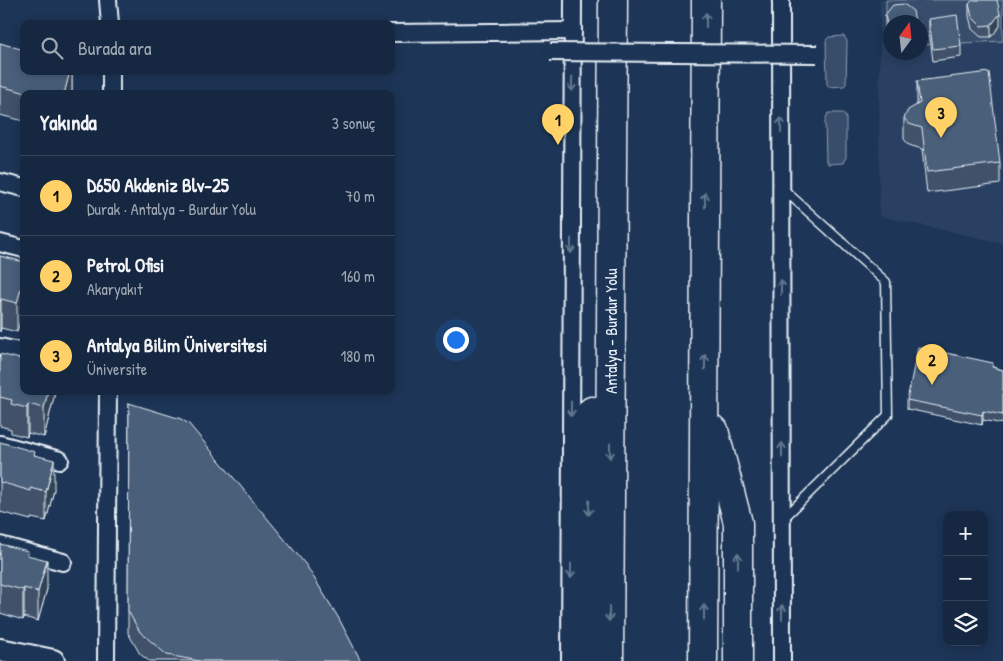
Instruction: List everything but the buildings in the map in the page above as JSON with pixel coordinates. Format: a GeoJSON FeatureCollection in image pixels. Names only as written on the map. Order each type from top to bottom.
{"type":"FeatureCollection","features":[{"type":"Feature","properties":{"kind":"highway","name":"Antalya - Burdur Yolu"},"geometry":{"type":"LineString","coordinates":[[609,661],[613,0]]}},
{"type":"Feature","properties":{"kind":"highway"},"geometry":{"type":"LineString","coordinates":[[703,661],[706,0]]}},
{"type":"Feature","properties":{"kind":"highway"},"geometry":{"type":"LineString","coordinates":[[584,661],[598,221],[612,128]]}},
{"type":"Feature","properties":{"kind":"highway"},"geometry":{"type":"LineString","coordinates":[[705,391],[738,523],[738,661]]}},
{"type":"Feature","properties":{"kind":"street"},"geometry":{"type":"LineString","coordinates":[[108,0],[110,20]]}},
{"type":"Feature","properties":{"kind":"street"},"geometry":{"type":"LineString","coordinates":[[570,661],[573,0]]}},
{"type":"Feature","properties":{"kind":"street"},"geometry":{"type":"LineString","coordinates":[[780,0],[782,661]]}},
{"type":"Feature","properties":{"kind":"street"},"geometry":{"type":"LineString","coordinates":[[395,33],[573,31]]}},
{"type":"Feature","properties":{"kind":"street"},"geometry":{"type":"LineString","coordinates":[[550,52],[817,54]]}},
{"type":"Feature","properties":{"kind":"street"},"geometry":{"type":"LineString","coordinates":[[111,90],[112,75]]}},
{"type":"Feature","properties":{"kind":"street"},"geometry":{"type":"LineString","coordinates":[[0,182],[20,187]]}},
{"type":"Feature","properties":{"kind":"street"},"geometry":{"type":"LineString","coordinates":[[0,243],[20,248]]}},
{"type":"Feature","properties":{"kind":"street"},"geometry":{"type":"LineString","coordinates":[[0,347],[20,351]]}},
{"type":"Feature","properties":{"kind":"street"},"geometry":{"type":"LineString","coordinates":[[106,661],[108,395]]}},
{"type":"Feature","properties":{"kind":"street"},"geometry":{"type":"LineString","coordinates":[[0,444],[60,460]]}},
{"type":"Feature","properties":{"kind":"street"},"geometry":{"type":"LineString","coordinates":[[0,544],[64,562]]}},
{"type":"Feature","properties":{"kind":"street"},"geometry":{"type":"LineString","coordinates":[[0,650],[53,661]]}},
{"type":"Feature","properties":{"kind":"lane"},"geometry":{"type":"LineString","coordinates":[[781,187],[886,282],[888,415],[782,520]]}},
{"type":"Feature","properties":{"kind":"shaded area"},"geometry":{"type":"Polygon","coordinates":[[[880,0],[1003,0],[1003,243],[879,216],[880,0]]]}},
{"type":"Feature","properties":{"kind":"shaded area"},"geometry":{"type":"Polygon","coordinates":[[[886,0],[1003,0],[1003,41],[928,45],[928,15],[886,15],[886,0]]]}},
{"type":"Feature","properties":{"kind":"shaded area"},"geometry":{"type":"Polygon","coordinates":[[[844,36],[847,41],[846,84],[844,86],[829,87],[827,84],[826,40],[829,37],[844,36]]]}},
{"type":"Feature","properties":{"kind":"shaded area"},"geometry":{"type":"Polygon","coordinates":[[[828,113],[843,113],[846,118],[846,157],[843,163],[828,164],[826,161],[825,121],[828,113]]]}},
{"type":"Feature","properties":{"kind":"place","name":"Antalya Bilim Üniversitesi"},"geometry":{"type":"Point","coordinates":[941,138]}},
{"type":"Feature","properties":{"kind":"place","name":"D650 Akdeniz Blv-25"},"geometry":{"type":"Point","coordinates":[558,145]}},
{"type":"Feature","properties":{"kind":"place","name":"Petrol Ofisi"},"geometry":{"type":"Point","coordinates":[932,385]}}]}
